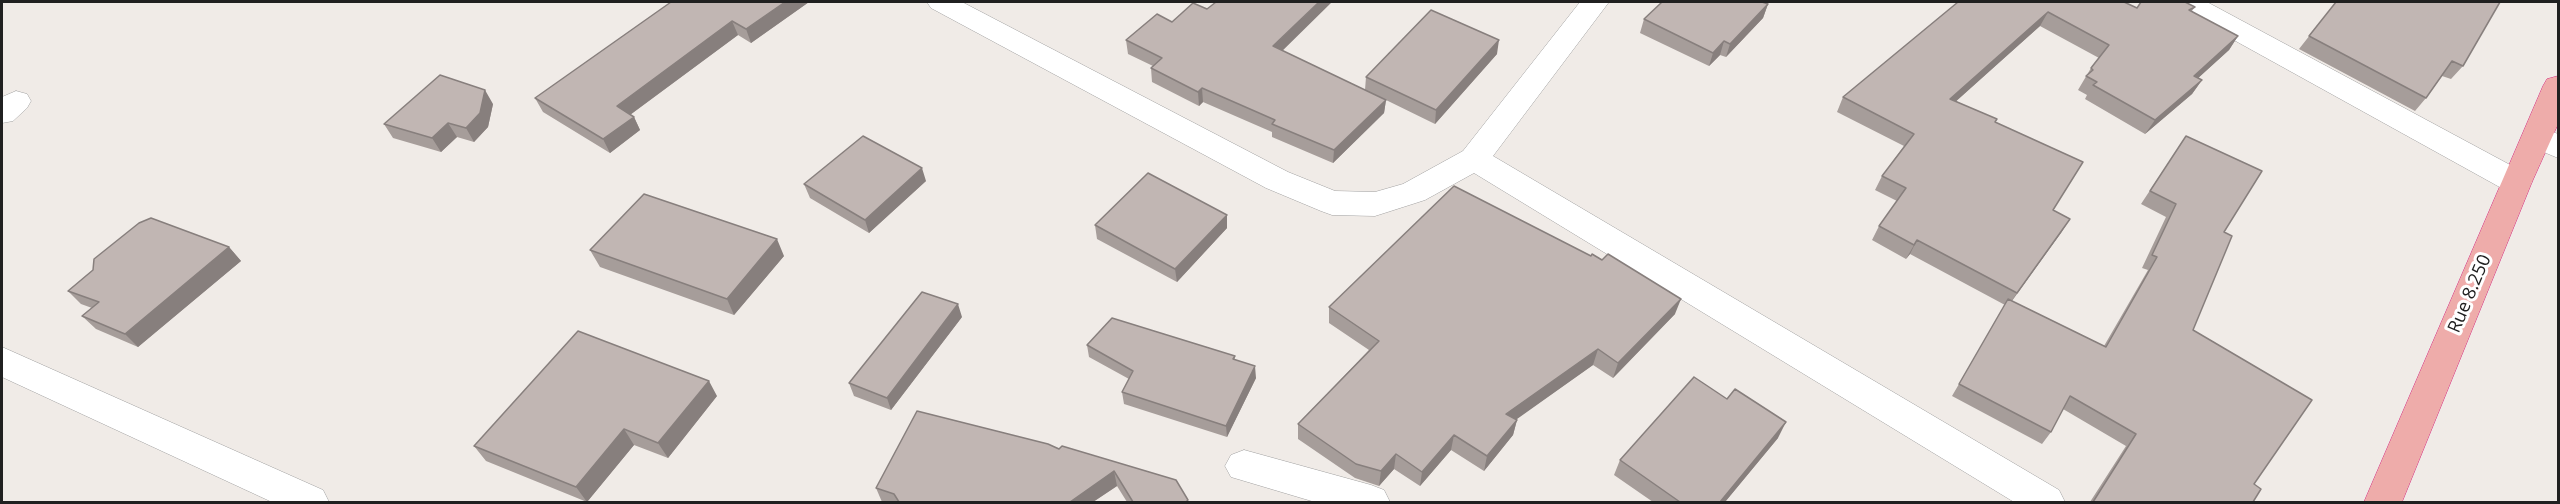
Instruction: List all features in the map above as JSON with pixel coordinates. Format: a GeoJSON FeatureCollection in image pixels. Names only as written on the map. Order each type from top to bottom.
{"type":"FeatureCollection","features":[{"type":"Feature","properties":{"kind":"highway","name":"Rue 8.250"},"geometry":{"type":"LineString","coordinates":[[2383,502],[2516,182],[2548,142],[2559,86]]}},
{"type":"Feature","properties":{"kind":"street"},"geometry":{"type":"LineString","coordinates":[[941,2],[1277,180],[1332,203],[1375,204],[1414,192],[1474,159],[1595,2]]}},
{"type":"Feature","properties":{"kind":"street"},"geometry":{"type":"LineString","coordinates":[[2187,2],[2516,182]]}},
{"type":"Feature","properties":{"kind":"street"},"geometry":{"type":"LineString","coordinates":[[1474,159],[2046,502]]}},
{"type":"Feature","properties":{"kind":"street"},"geometry":{"type":"LineString","coordinates":[[2,361],[310,502]]}},
{"type":"Feature","properties":{"kind":"street"},"geometry":{"type":"LineString","coordinates":[[1244,465],[1371,502]]}},
{"type":"Feature","properties":{"kind":"building"},"geometry":{"type":"Polygon","coordinates":[[[671,2],[785,2],[746,29],[732,21],[617,106],[634,117],[603,139],[535,98],[671,2]]]}},
{"type":"Feature","properties":{"kind":"building"},"geometry":{"type":"Polygon","coordinates":[[[1216,2],[1319,2],[1273,46],[1386,100],[1334,150],[1272,124],[1275,120],[1202,88],[1198,92],[1151,68],[1162,58],[1126,40],[1157,14],[1172,22],[1193,3],[1207,9],[1216,2]]]}},
{"type":"Feature","properties":{"kind":"building"},"geometry":{"type":"Polygon","coordinates":[[[1662,2],[1762,2],[1768,4],[1730,44],[1724,41],[1713,53],[1644,19],[1662,2]]]}},
{"type":"Feature","properties":{"kind":"building"},"geometry":{"type":"Polygon","coordinates":[[[1958,2],[2124,2],[2137,8],[2141,2],[2185,2],[2195,7],[2189,10],[2238,36],[2194,76],[2202,80],[2155,120],[2093,85],[2097,82],[2086,76],[2093,70],[2091,68],[2109,45],[2048,12],[1950,99],[1997,119],[1995,122],[2083,162],[2053,210],[2070,219],[2017,293],[1917,240],[1914,245],[1879,226],[1906,188],[1882,176],[1914,134],[1843,97],[1958,2]]]}},
{"type":"Feature","properties":{"kind":"building"},"geometry":{"type":"Polygon","coordinates":[[[2336,2],[2500,2],[2463,66],[2452,61],[2426,98],[2309,36],[2336,2]]]}},
{"type":"Feature","properties":{"kind":"building"},"geometry":{"type":"Polygon","coordinates":[[[1431,10],[1499,40],[1436,110],[1366,77],[1431,10]]]}},
{"type":"Feature","properties":{"kind":"building"},"geometry":{"type":"Polygon","coordinates":[[[440,75],[485,90],[480,113],[466,128],[448,123],[432,138],[384,124],[440,75]]]}},
{"type":"Feature","properties":{"kind":"building"},"geometry":{"type":"Polygon","coordinates":[[[863,136],[922,168],[865,220],[804,184],[863,136]]]}},
{"type":"Feature","properties":{"kind":"building"},"geometry":{"type":"Polygon","coordinates":[[[2186,136],[2262,171],[2224,232],[2232,236],[2193,330],[2312,400],[2254,484],[2261,489],[2253,502],[2093,502],[2136,434],[2070,396],[2051,432],[1959,384],[2008,299],[2106,347],[2157,257],[2152,255],[2176,204],[2150,191],[2186,136]]]}},
{"type":"Feature","properties":{"kind":"building"},"geometry":{"type":"Polygon","coordinates":[[[1148,173],[1227,215],[1175,269],[1095,225],[1148,173]]]}},
{"type":"Feature","properties":{"kind":"building"},"geometry":{"type":"Polygon","coordinates":[[[1454,186],[1591,256],[1592,254],[1602,260],[1608,254],[1681,299],[1618,363],[1598,349],[1506,414],[1517,420],[1487,456],[1454,435],[1422,472],[1396,454],[1381,471],[1356,464],[1298,424],[1379,341],[1329,307],[1454,186]]]}},
{"type":"Feature","properties":{"kind":"building"},"geometry":{"type":"Polygon","coordinates":[[[644,194],[777,239],[727,299],[590,250],[644,194]]]}},
{"type":"Feature","properties":{"kind":"building"},"geometry":{"type":"Polygon","coordinates":[[[151,218],[229,247],[125,334],[82,316],[99,302],[68,291],[93,270],[94,259],[139,223],[151,218]]]}},
{"type":"Feature","properties":{"kind":"building"},"geometry":{"type":"Polygon","coordinates":[[[922,292],[958,304],[887,398],[849,383],[922,292]]]}},
{"type":"Feature","properties":{"kind":"building"},"geometry":{"type":"Polygon","coordinates":[[[1112,318],[1235,356],[1233,359],[1255,366],[1226,426],[1122,392],[1133,371],[1087,345],[1112,318]]]}},
{"type":"Feature","properties":{"kind":"building"},"geometry":{"type":"Polygon","coordinates":[[[578,331],[709,381],[658,443],[624,429],[576,487],[474,446],[578,331]]]}},
{"type":"Feature","properties":{"kind":"building"},"geometry":{"type":"Polygon","coordinates":[[[1694,377],[1727,399],[1735,389],[1786,422],[1720,502],[1680,502],[1620,460],[1694,377]]]}},
{"type":"Feature","properties":{"kind":"building"},"geometry":{"type":"Polygon","coordinates":[[[917,411],[1048,444],[1059,449],[1062,446],[1176,480],[1188,500],[1186,502],[1133,502],[1114,471],[1070,502],[899,502],[894,494],[876,488],[917,411]]]}}]}
